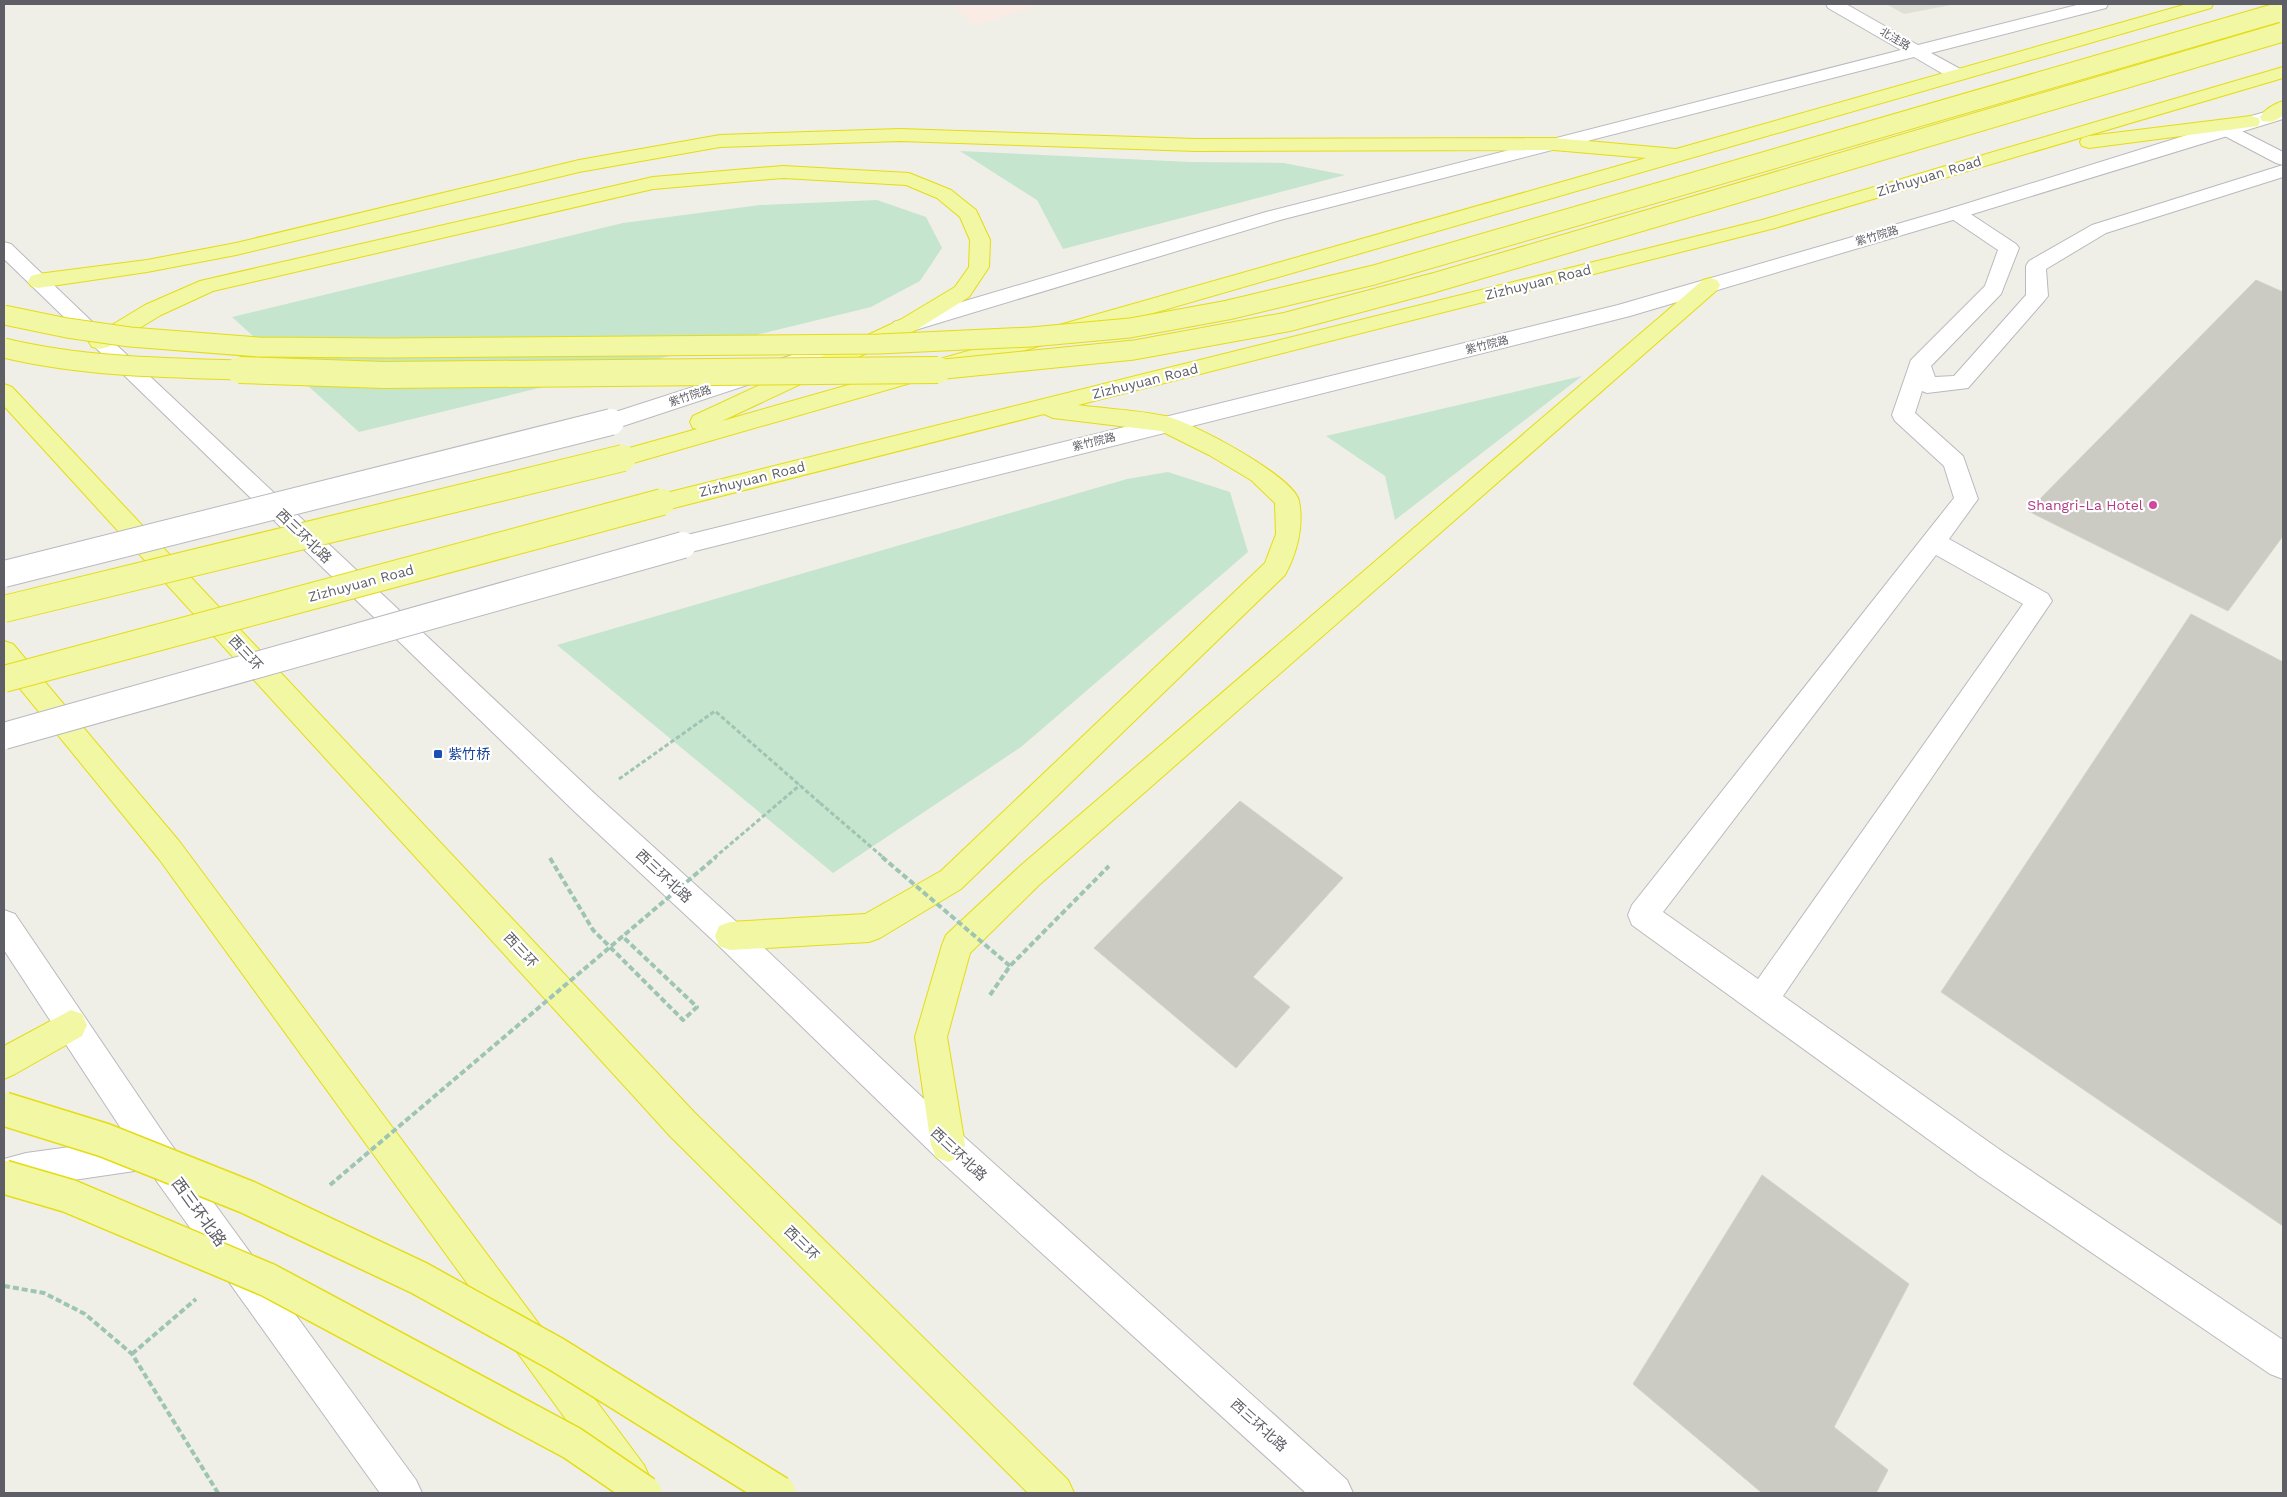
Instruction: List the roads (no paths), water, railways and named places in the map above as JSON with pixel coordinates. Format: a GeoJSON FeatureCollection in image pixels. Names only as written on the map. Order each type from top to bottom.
{"type":"FeatureCollection","features":[{"type":"Feature","properties":{"kind":"highway"},"geometry":{"type":"LineString","coordinates":[[4,609],[622,458],[2205,4]]}},
{"type":"Feature","properties":{"kind":"highway"},"geometry":{"type":"LineString","coordinates":[[4,315],[39,324],[144,339],[261,348],[845,345],[1002,339],[1129,328],[1273,300],[1410,266],[2281,19]]}},
{"type":"Feature","properties":{"kind":"highway"},"geometry":{"type":"LineString","coordinates":[[4,348],[28,354],[136,366],[384,375],[925,371],[1134,350],[1287,322],[1433,283],[2281,19]]}},
{"type":"Feature","properties":{"kind":"highway","name":"Zizhuyuan Road"},"geometry":{"type":"LineString","coordinates":[[4,679],[662,502],[1768,224],[2283,72]]}},
{"type":"Feature","properties":{"kind":"highway"},"geometry":{"type":"LineString","coordinates":[[2011,151],[2272,115]]}},
{"type":"Feature","properties":{"kind":"highway"},"geometry":{"type":"LineString","coordinates":[[38,281],[147,266],[236,249],[579,166],[720,141],[900,135],[1196,145],[1554,144],[1676,155]]}},
{"type":"Feature","properties":{"kind":"highway"},"geometry":{"type":"LineString","coordinates":[[100,342],[154,310],[207,286],[653,183],[783,172],[909,179],[944,194],[969,214],[980,240],[979,267],[962,292],[908,325],[622,458]]}},
{"type":"Feature","properties":{"kind":"highway"},"geometry":{"type":"LineString","coordinates":[[948,1145],[931,1037],[957,946],[1029,876],[1710,285]]}},
{"type":"Feature","properties":{"kind":"highway","name":"西三环"},"geometry":{"type":"LineString","coordinates":[[4,392],[682,1124],[1055,1493]]}},
{"type":"Feature","properties":{"kind":"highway"},"geometry":{"type":"LineString","coordinates":[[730,936],[869,928],[951,880],[1276,568],[1288,534],[1287,500],[1259,474],[1217,448],[1165,424],[1035,408]]}},
{"type":"Feature","properties":{"kind":"highway"},"geometry":{"type":"LineString","coordinates":[[4,651],[169,850],[644,1493]]}},
{"type":"Feature","properties":{"kind":"highway"},"geometry":{"type":"LineString","coordinates":[[4,1063],[71,1025]]}},
{"type":"Feature","properties":{"kind":"highway"},"geometry":{"type":"LineString","coordinates":[[4,1109],[104,1140],[247,1197],[419,1278],[556,1354],[779,1493]]}},
{"type":"Feature","properties":{"kind":"highway"},"geometry":{"type":"LineString","coordinates":[[4,1177],[70,1196],[268,1280],[572,1443],[644,1493]]}},
{"type":"Feature","properties":{"kind":"street","name":"北洼路"},"geometry":{"type":"LineString","coordinates":[[1834,4],[1956,74]]}},
{"type":"Feature","properties":{"kind":"street","name":"紫竹院路"},"geometry":{"type":"LineString","coordinates":[[4,574],[611,422],[908,325],[1273,216],[2100,4]]}},
{"type":"Feature","properties":{"kind":"street","name":"紫竹院路"},"geometry":{"type":"LineString","coordinates":[[4,736],[683,545],[1622,311],[1956,214],[2272,115]]}},
{"type":"Feature","properties":{"kind":"street"},"geometry":{"type":"LineString","coordinates":[[2226,129],[2283,159]]}},
{"type":"Feature","properties":{"kind":"street"},"geometry":{"type":"LineString","coordinates":[[2036,266],[2099,229],[2283,171]]}},
{"type":"Feature","properties":{"kind":"street"},"geometry":{"type":"LineString","coordinates":[[1956,214],[2036,266]]}},
{"type":"Feature","properties":{"kind":"street","name":"西三环北路"},"geometry":{"type":"LineString","coordinates":[[4,248],[100,342],[585,803],[730,936],[948,1145],[1334,1493]]}},
{"type":"Feature","properties":{"kind":"street"},"geometry":{"type":"LineString","coordinates":[[2009,248],[1994,289],[1919,364],[1904,415],[1955,462],[1966,499],[1643,915],[1991,1164],[2283,1361]]}},
{"type":"Feature","properties":{"kind":"street"},"geometry":{"type":"LineString","coordinates":[[1919,364],[1927,385],[1960,383],[2037,296],[2036,266]]}},
{"type":"Feature","properties":{"kind":"street"},"geometry":{"type":"LineString","coordinates":[[1762,1000],[2039,600],[1932,541]]}},
{"type":"Feature","properties":{"kind":"street","name":"西三环北路"},"geometry":{"type":"LineString","coordinates":[[4,924],[156,1152],[404,1493]]}},
{"type":"Feature","properties":{"kind":"street"},"geometry":{"type":"LineString","coordinates":[[4,1177],[26,1170],[156,1152]]}},
{"type":"Feature","properties":{"kind":"place","name":"Shangri-La Hotel"},"geometry":{"type":"Point","coordinates":[2153,505]}},
{"type":"Feature","properties":{"kind":"place","name":"紫竹桥"},"geometry":{"type":"Point","coordinates":[438,754]}}]}
